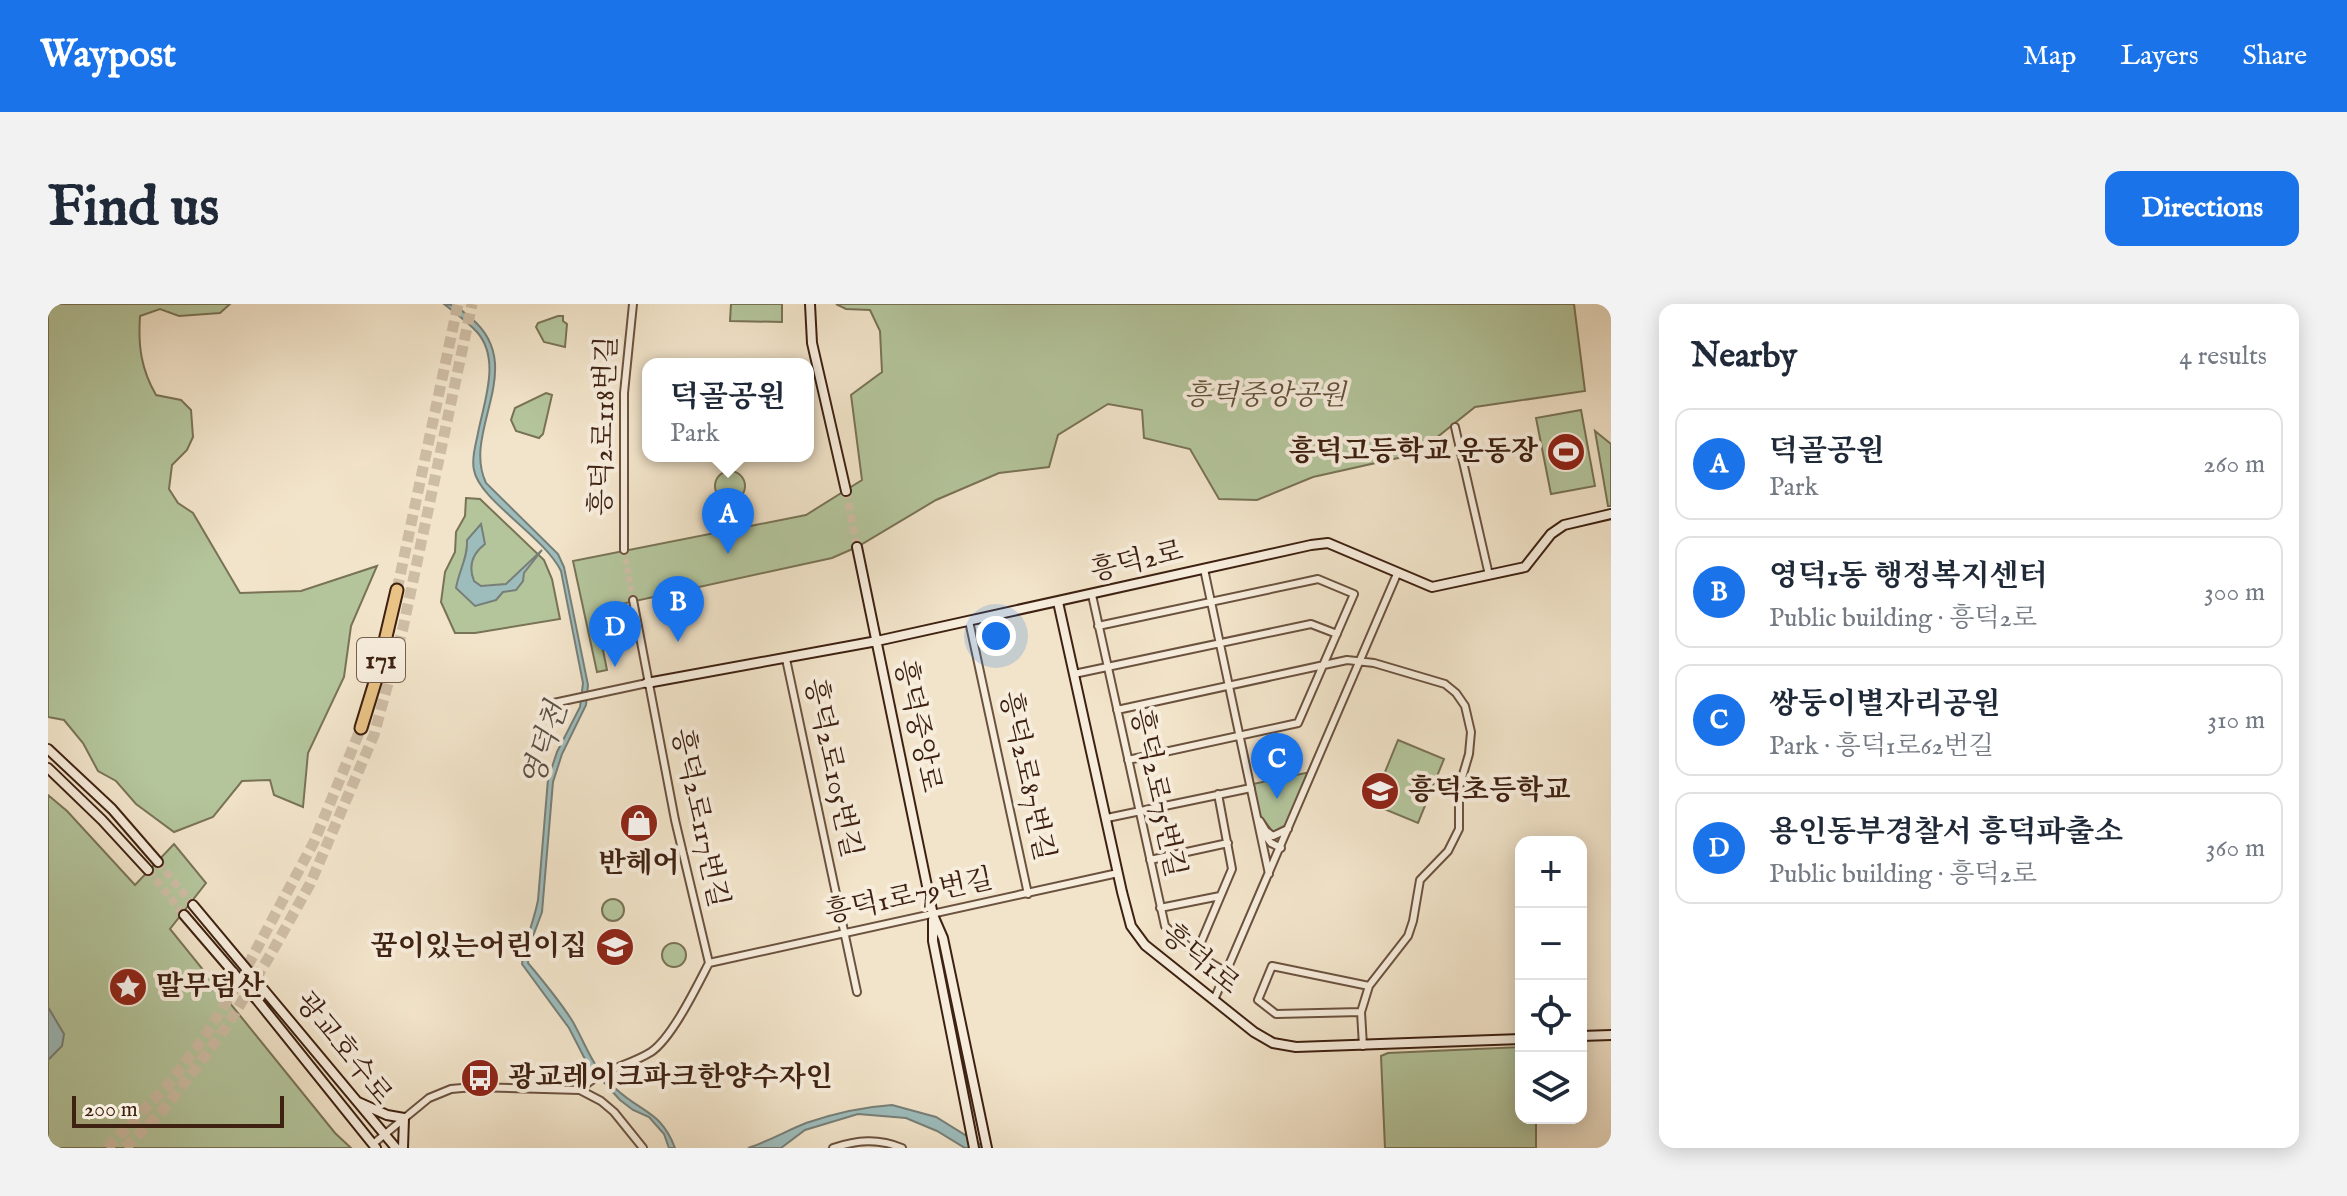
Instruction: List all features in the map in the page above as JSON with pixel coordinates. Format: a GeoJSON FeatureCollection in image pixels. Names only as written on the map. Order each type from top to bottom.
{"type":"FeatureCollection","features":[{"type":"Feature","properties":{"kind":"highway","name":"171"},"geometry":{"type":"LineString","coordinates":[[361,728],[397,590]]}},
{"type":"Feature","properties":{"kind":"street","name":"흥덕2로118번길"},"geometry":{"type":"LineString","coordinates":[[624,550],[624,393],[633,304]]}},
{"type":"Feature","properties":{"kind":"street"},"geometry":{"type":"LineString","coordinates":[[810,304],[812,343],[846,491]]}},
{"type":"Feature","properties":{"kind":"street"},"geometry":{"type":"LineString","coordinates":[[1455,427],[1489,575]]}},
{"type":"Feature","properties":{"kind":"street","name":"흥덕2로"},"geometry":{"type":"LineString","coordinates":[[647,683],[877,641],[1311,545],[1328,543],[1432,587],[1525,567],[1551,534],[1564,525],[1611,514]]}},
{"type":"Feature","properties":{"kind":"street","name":"흥덕중앙로"},"geometry":{"type":"LineString","coordinates":[[857,547],[933,915],[933,941],[974,1148]]}},
{"type":"Feature","properties":{"kind":"street"},"geometry":{"type":"LineString","coordinates":[[1204,569],[1269,874]]}},
{"type":"Feature","properties":{"kind":"street"},"geometry":{"type":"LineString","coordinates":[[1214,1000],[1397,574]]}},
{"type":"Feature","properties":{"kind":"street"},"geometry":{"type":"LineString","coordinates":[[1098,626],[1318,579],[1354,594],[1298,723],[1128,760]]}},
{"type":"Feature","properties":{"kind":"street","name":"흥덕2로75번길"},"geometry":{"type":"LineString","coordinates":[[1092,595],[1165,926],[1196,954],[1226,972]]}},
{"type":"Feature","properties":{"kind":"street"},"geometry":{"type":"LineString","coordinates":[[549,704],[647,683],[633,600]]}},
{"type":"Feature","properties":{"kind":"street","name":"흥덕1로"},"geometry":{"type":"LineString","coordinates":[[1058,602],[1131,926],[1145,945],[1254,1032],[1273,1043],[1296,1047],[1363,1046],[1515,1039]]}},
{"type":"Feature","properties":{"kind":"street","name":"흥덕2로87번길"},"geometry":{"type":"LineString","coordinates":[[969,621],[1028,894]]}},
{"type":"Feature","properties":{"kind":"street"},"geometry":{"type":"LineString","coordinates":[[1074,674],[1311,624],[1337,634]]}},
{"type":"Feature","properties":{"kind":"street","name":"흥덕2로105번길"},"geometry":{"type":"LineString","coordinates":[[786,659],[857,992]]}},
{"type":"Feature","properties":{"kind":"street"},"geometry":{"type":"LineString","coordinates":[[1117,710],[1322,665],[1361,660],[1445,684],[1462,702],[1471,732],[1469,754],[1459,788],[1461,815],[1457,834],[1448,851],[1420,880],[1410,931],[1369,986],[1361,1012],[1363,1046]]}},
{"type":"Feature","properties":{"kind":"street","name":"흥덕2로117번길"},"geometry":{"type":"LineString","coordinates":[[647,683],[709,963]]}},
{"type":"Feature","properties":{"kind":"street"},"geometry":{"type":"LineString","coordinates":[[48,749],[112,809],[158,862]]}},
{"type":"Feature","properties":{"kind":"street"},"geometry":{"type":"LineString","coordinates":[[48,768],[148,870]]}},
{"type":"Feature","properties":{"kind":"street"},"geometry":{"type":"LineString","coordinates":[[1107,818],[1251,788]]}},
{"type":"Feature","properties":{"kind":"street"},"geometry":{"type":"LineString","coordinates":[[1196,954],[1232,869],[1218,794]]}},
{"type":"Feature","properties":{"kind":"street"},"geometry":{"type":"LineString","coordinates":[[1257,814],[1266,831],[1273,836],[1282,834],[1291,826]]}},
{"type":"Feature","properties":{"kind":"street"},"geometry":{"type":"LineString","coordinates":[[1257,814],[1265,836],[1281,848]]}},
{"type":"Feature","properties":{"kind":"street"},"geometry":{"type":"LineString","coordinates":[[1150,860],[1228,843]]}},
{"type":"Feature","properties":{"kind":"street","name":"흥덕1로79번길"},"geometry":{"type":"LineString","coordinates":[[709,963],[1118,873]]}},
{"type":"Feature","properties":{"kind":"street"},"geometry":{"type":"LineString","coordinates":[[1160,908],[1220,896]]}},
{"type":"Feature","properties":{"kind":"street","name":"광교호수로"},"geometry":{"type":"LineString","coordinates":[[193,905],[396,1148]]}},
{"type":"Feature","properties":{"kind":"street","name":"광교호수로"},"geometry":{"type":"LineString","coordinates":[[184,915],[374,1146]]}},
{"type":"Feature","properties":{"kind":"street","name":"흥덕중앙로"},"geometry":{"type":"LineString","coordinates":[[933,915],[943,938],[987,1148]]}},
{"type":"Feature","properties":{"kind":"street"},"geometry":{"type":"LineString","coordinates":[[580,1090],[591,1078],[651,1052],[691,998],[709,963]]}},
{"type":"Feature","properties":{"kind":"street"},"geometry":{"type":"LineString","coordinates":[[1361,1012],[1276,1014],[1258,1000],[1272,966],[1369,986]]}},
{"type":"Feature","properties":{"kind":"street"},"geometry":{"type":"LineString","coordinates":[[1587,1036],[1611,1035]]}},
{"type":"Feature","properties":{"kind":"street"},"geometry":{"type":"LineString","coordinates":[[374,1146],[384,1134],[429,1098],[451,1089],[580,1090],[614,1112],[643,1148]]}},
{"type":"Feature","properties":{"kind":"street"},"geometry":{"type":"LineString","coordinates":[[354,1100],[377,1111],[404,1118]]}},
{"type":"Feature","properties":{"kind":"street"},"geometry":{"type":"LineString","coordinates":[[403,1148],[404,1118]]}},
{"type":"Feature","properties":{"kind":"street"},"geometry":{"type":"LineString","coordinates":[[833,1148],[872,1140],[902,1148]]}},
{"type":"Feature","properties":{"kind":"green space"},"geometry":{"type":"Polygon","coordinates":[[[48,304],[230,304],[220,313],[179,316],[160,309],[140,316],[142,357],[156,395],[181,400],[191,410],[193,437],[187,450],[172,465],[169,489],[178,503],[193,513],[240,593],[301,591],[377,566],[351,626],[344,677],[308,753],[303,807],[274,795],[270,780],[242,781],[213,817],[174,832],[136,804],[116,781],[98,771],[83,743],[64,720],[48,717],[48,304]]]}},
{"type":"Feature","properties":{"kind":"green space"},"geometry":{"type":"Polygon","coordinates":[[[731,304],[782,304],[782,322],[730,321],[731,304]]]}},
{"type":"Feature","properties":{"kind":"green space","name":"흥덕중앙공원"},"geometry":{"type":"Polygon","coordinates":[[[836,304],[1574,304],[1585,391],[1475,407],[1416,454],[1313,477],[1257,500],[1219,499],[1190,449],[1144,438],[1142,410],[1108,404],[1058,435],[1049,467],[999,473],[936,500],[857,547],[832,558],[603,608],[598,625],[607,670],[597,672],[573,561],[806,515],[862,480],[851,395],[882,372],[880,331],[870,310],[846,309],[836,304]]]}},
{"type":"Feature","properties":{"kind":"green space"},"geometry":{"type":"Polygon","coordinates":[[[563,316],[567,324],[565,347],[544,342],[536,327],[538,323],[563,316]]]}},
{"type":"Feature","properties":{"kind":"green space"},"geometry":{"type":"Polygon","coordinates":[[[546,393],[552,395],[543,434],[539,438],[516,431],[511,420],[515,408],[546,393]]]}},
{"type":"Feature","properties":{"kind":"green space","name":"흥덕고등학교 운동장"},"geometry":{"type":"Polygon","coordinates":[[[1581,410],[1595,486],[1551,494],[1536,418],[1581,410]]]}},
{"type":"Feature","properties":{"kind":"green space"},"geometry":{"type":"Polygon","coordinates":[[[1595,431],[1611,444],[1611,506],[1608,506],[1595,431]]]}},
{"type":"Feature","properties":{"kind":"green space"},"geometry":{"type":"Polygon","coordinates":[[[730,471],[736,472],[744,480],[744,492],[736,500],[730,501],[724,500],[716,492],[715,486],[716,480],[724,472],[730,471]]]}},
{"type":"Feature","properties":{"kind":"green space"},"geometry":{"type":"Polygon","coordinates":[[[466,498],[480,499],[544,560],[552,579],[560,619],[475,633],[455,633],[441,602],[445,572],[455,552],[456,532],[465,516],[466,498]]]}},
{"type":"Feature","properties":{"kind":"green space"},"geometry":{"type":"Polygon","coordinates":[[[1398,740],[1444,759],[1418,823],[1372,804],[1398,740]]]}},
{"type":"Feature","properties":{"kind":"green space"},"geometry":{"type":"Polygon","coordinates":[[[1310,772],[1288,824],[1273,832],[1259,814],[1253,784],[1310,772]]]}},
{"type":"Feature","properties":{"kind":"green space"},"geometry":{"type":"Polygon","coordinates":[[[48,795],[67,811],[135,885],[174,844],[206,883],[170,929],[335,1133],[351,1148],[48,1148],[48,795]]]}},
{"type":"Feature","properties":{"kind":"green space"},"geometry":{"type":"Polygon","coordinates":[[[613,899],[621,902],[624,910],[621,918],[613,921],[605,918],[602,910],[605,902],[613,899]]]}},
{"type":"Feature","properties":{"kind":"green space"},"geometry":{"type":"Polygon","coordinates":[[[674,943],[683,946],[686,955],[683,964],[674,967],[665,964],[662,955],[665,946],[674,943]]]}},
{"type":"Feature","properties":{"kind":"green space"},"geometry":{"type":"Polygon","coordinates":[[[1515,1047],[1515,1124],[1536,1124],[1536,1148],[1385,1148],[1381,1056],[1388,1053],[1515,1047]]]}},
{"type":"Feature","properties":{"kind":"water"},"geometry":{"type":"Polygon","coordinates":[[[444,304],[462,310],[487,337],[494,357],[495,378],[481,442],[481,463],[486,483],[558,554],[564,567],[588,685],[586,705],[562,754],[553,782],[542,912],[529,947],[528,963],[568,1014],[601,1073],[625,1097],[657,1119],[675,1148],[669,1148],[664,1134],[649,1117],[620,1100],[588,1065],[569,1028],[522,964],[538,900],[548,779],[557,752],[580,707],[583,683],[561,571],[541,545],[478,482],[473,461],[489,381],[488,355],[477,332],[444,304]]]}},
{"type":"Feature","properties":{"kind":"water"},"geometry":{"type":"Polygon","coordinates":[[[481,524],[485,544],[474,556],[471,570],[474,581],[481,586],[506,584],[542,550],[524,573],[523,581],[516,590],[503,592],[496,600],[475,606],[456,588],[467,540],[481,524]]]}},
{"type":"Feature","properties":{"kind":"water"},"geometry":{"type":"Polygon","coordinates":[[[48,1007],[64,1034],[62,1046],[48,1060],[48,1007]]]}},
{"type":"Feature","properties":{"kind":"water"},"geometry":{"type":"Polygon","coordinates":[[[892,1105],[936,1117],[986,1148],[965,1148],[937,1131],[906,1118],[858,1114],[805,1130],[781,1148],[748,1148],[827,1116],[892,1105]]]}},
{"type":"Feature","properties":{"kind":"tunnel"},"geometry":{"type":"LineString","coordinates":[[397,590],[458,304]]}},
{"type":"Feature","properties":{"kind":"tunnel"},"geometry":{"type":"LineString","coordinates":[[125,1148],[162,1111],[196,1068],[227,1026],[272,952],[310,884],[374,735],[403,628],[472,304]]}},
{"type":"Feature","properties":{"kind":"tunnel"},"geometry":{"type":"LineString","coordinates":[[846,491],[857,547]]}},
{"type":"Feature","properties":{"kind":"tunnel"},"geometry":{"type":"LineString","coordinates":[[624,550],[633,600]]}},
{"type":"Feature","properties":{"kind":"tunnel"},"geometry":{"type":"LineString","coordinates":[[107,1148],[167,1086],[203,1039],[240,980],[314,842],[361,728]]}},
{"type":"Feature","properties":{"kind":"tunnel"},"geometry":{"type":"LineString","coordinates":[[158,862],[193,905]]}},
{"type":"Feature","properties":{"kind":"tunnel"},"geometry":{"type":"LineString","coordinates":[[148,870],[184,915]]}},
{"type":"Feature","properties":{"kind":"place","name":"흥덕고등학교 운동장"},"geometry":{"type":"Point","coordinates":[1566,452]}},
{"type":"Feature","properties":{"kind":"place","name":"덕골공원"},"geometry":{"type":"Point","coordinates":[728,554]}},
{"type":"Feature","properties":{"kind":"place","name":"영덕1동 행정복지센터"},"geometry":{"type":"Point","coordinates":[678,642]}},
{"type":"Feature","properties":{"kind":"place","name":"용인동부경찰서 흥덕파출소"},"geometry":{"type":"Point","coordinates":[615,667]}},
{"type":"Feature","properties":{"kind":"place","name":"흥덕초등학교"},"geometry":{"type":"Point","coordinates":[1380,791]}},
{"type":"Feature","properties":{"kind":"place","name":"쌍둥이별자리공원"},"geometry":{"type":"Point","coordinates":[1277,799]}},
{"type":"Feature","properties":{"kind":"place","name":"반헤어"},"geometry":{"type":"Point","coordinates":[639,823]}},
{"type":"Feature","properties":{"kind":"place","name":"꿈이있는어린이집"},"geometry":{"type":"Point","coordinates":[615,947]}},
{"type":"Feature","properties":{"kind":"place","name":"말무덤산"},"geometry":{"type":"Point","coordinates":[128,987]}},
{"type":"Feature","properties":{"kind":"place","name":"광교레이크파크한양수자인"},"geometry":{"type":"Point","coordinates":[480,1078]}},
{"type":"Feature","properties":{"kind":"water label","name":"영덕천"},"geometry":{"type":"Point","coordinates":[546,745]}}]}
